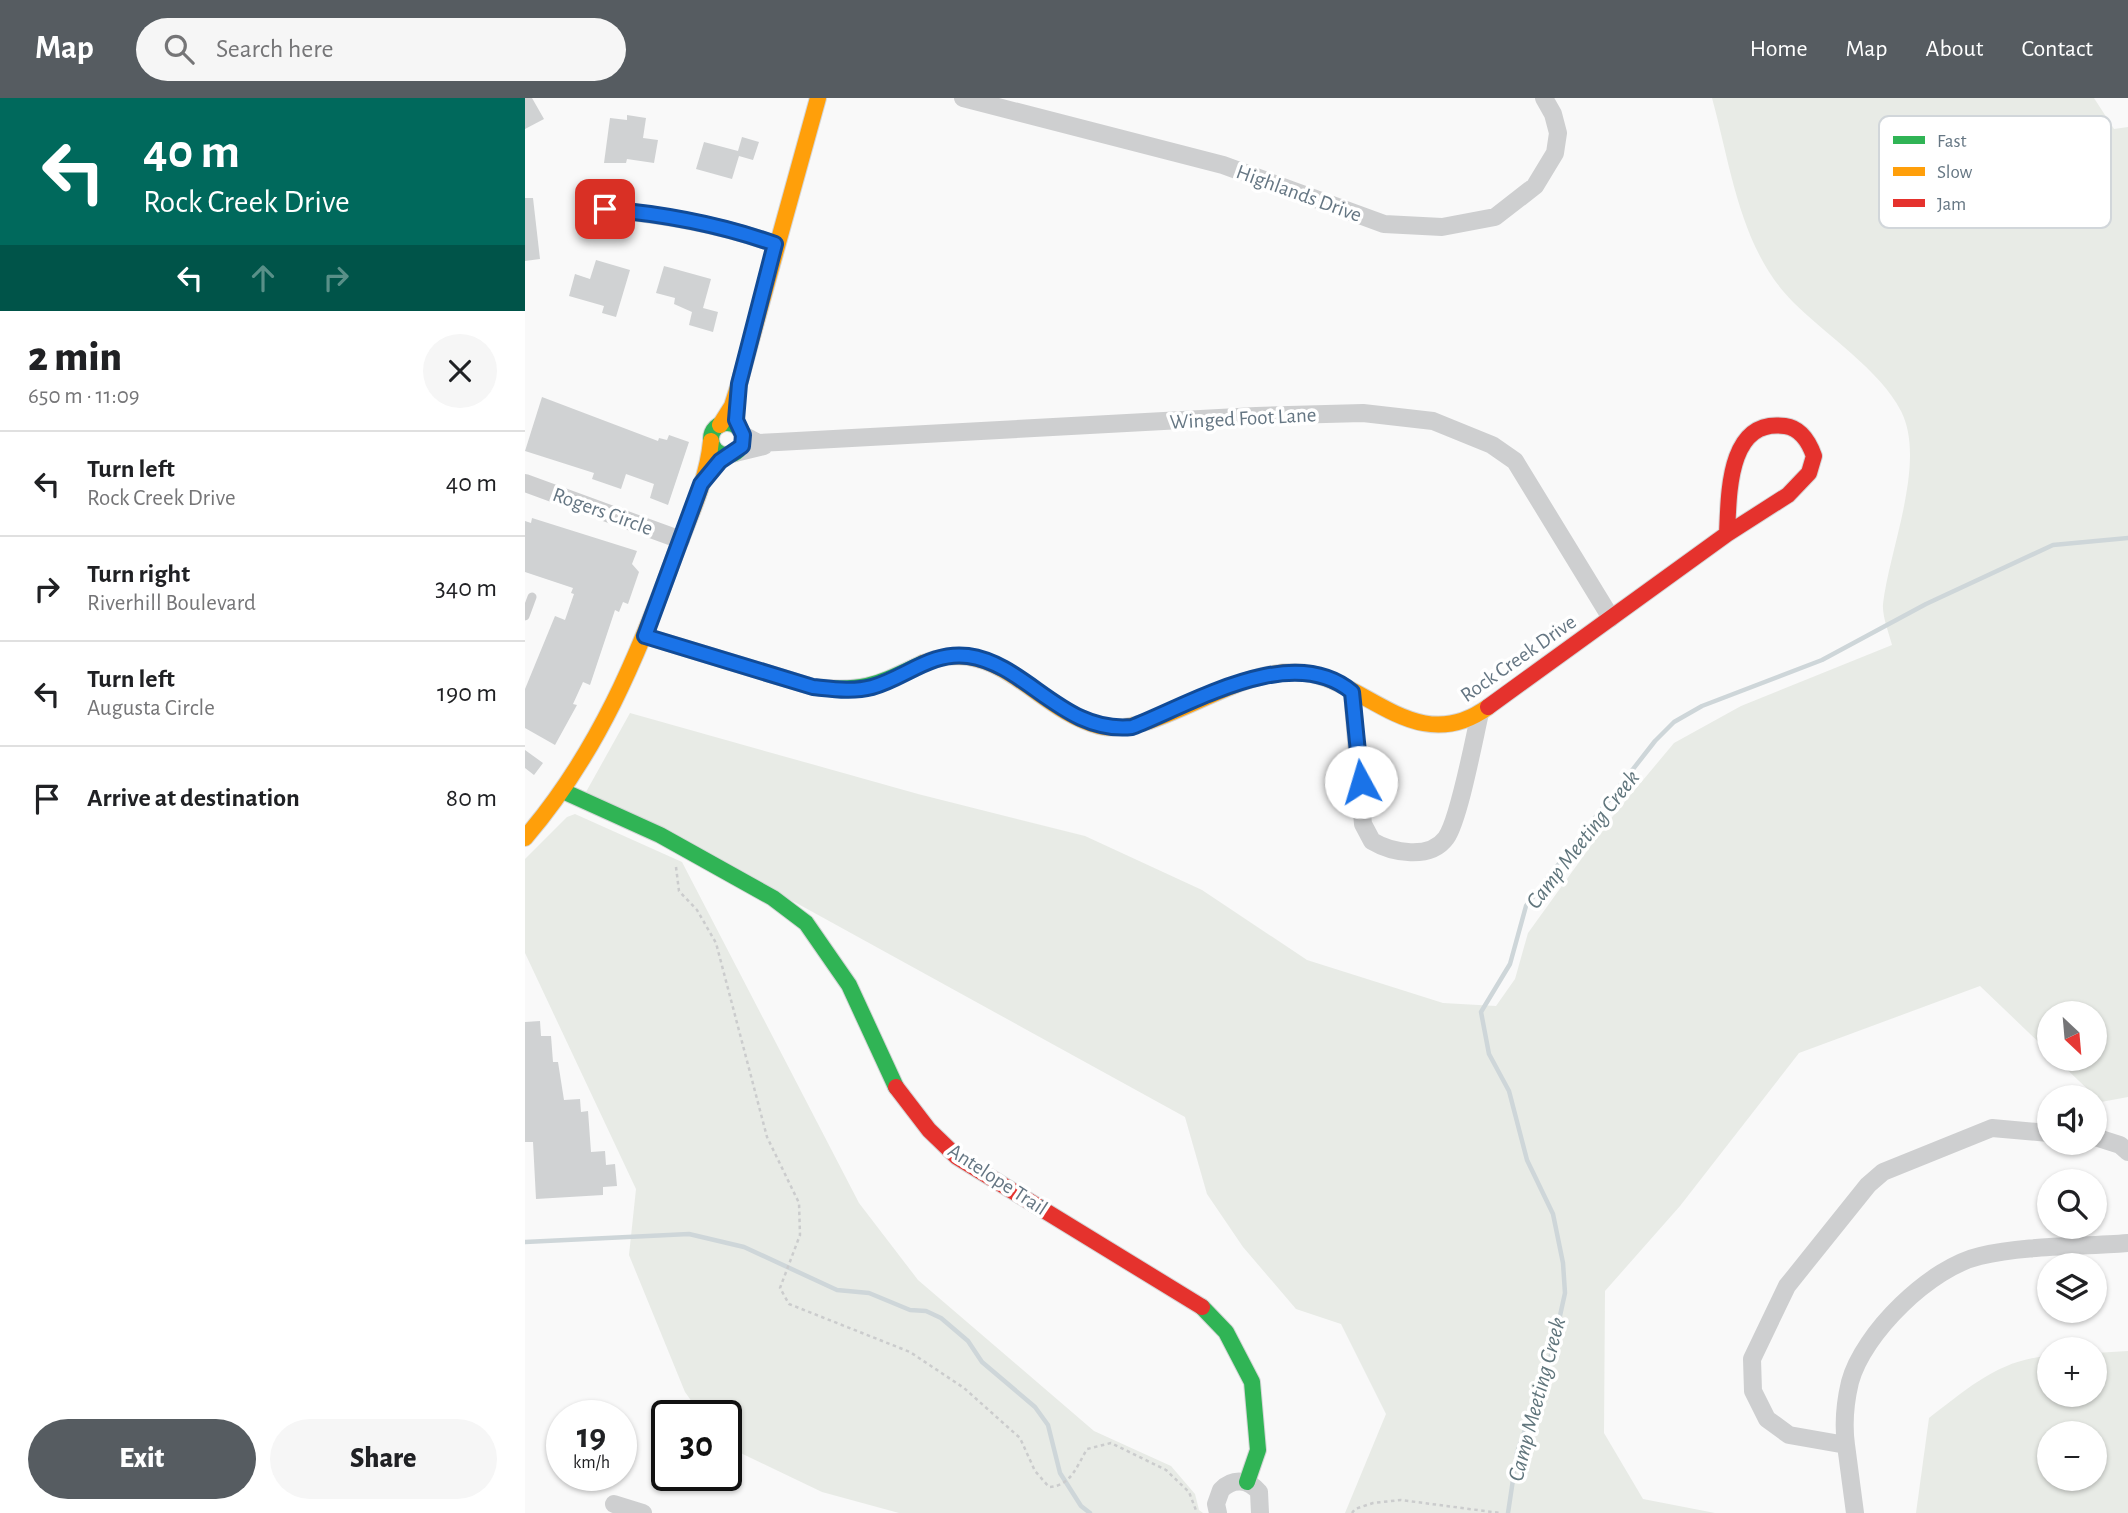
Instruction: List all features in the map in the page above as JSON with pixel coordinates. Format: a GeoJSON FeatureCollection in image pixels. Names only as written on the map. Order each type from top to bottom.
{"type":"FeatureCollection","features":[{"type":"Feature","properties":{"kind":"street"},"geometry":{"type":"LineString","coordinates":[[525,838],[565,792],[610,716],[645,636],[701,484],[713,431],[732,406],[775,244],[818,98]]}},
{"type":"Feature","properties":{"kind":"street","name":"Highlands Drive"},"geometry":{"type":"LineString","coordinates":[[963,98],[1223,165],[1384,224],[1442,227],[1495,217],[1535,186],[1555,153],[1558,133],[1553,114],[1544,98]]}},
{"type":"Feature","properties":{"kind":"street"},"geometry":{"type":"LineString","coordinates":[[584,207],[670,215],[729,228],[775,244]]}},
{"type":"Feature","properties":{"kind":"street"},"geometry":{"type":"LineString","coordinates":[[701,484],[742,446],[736,410],[739,384]]}},
{"type":"Feature","properties":{"kind":"street","name":"Winged Foot Lane"},"geometry":{"type":"LineString","coordinates":[[741,432],[758,443],[1329,413],[1433,421],[1492,445],[1515,461],[1611,618]]}},
{"type":"Feature","properties":{"kind":"street"},"geometry":{"type":"LineString","coordinates":[[720,425],[732,424],[741,432]]}},
{"type":"Feature","properties":{"kind":"street","name":"Rock Creek Drive"},"geometry":{"type":"LineString","coordinates":[[645,636],[813,687],[840,690],[875,686],[935,658],[953,654],[971,656],[996,667],[1084,720],[1117,728],[1132,727],[1262,675],[1309,672],[1335,679],[1352,692],[1395,716],[1427,724],[1458,723],[1480,713],[1727,534],[1788,495],[1809,473],[1814,456],[1811,448],[1794,428],[1780,425],[1763,428],[1746,438],[1739,447],[1732,467],[1727,534]]}},
{"type":"Feature","properties":{"kind":"street"},"geometry":{"type":"LineString","coordinates":[[711,441],[715,450],[731,454]]}},
{"type":"Feature","properties":{"kind":"street","name":"Winged Foot Lane"},"geometry":{"type":"LineString","coordinates":[[731,454],[778,442]]}},
{"type":"Feature","properties":{"kind":"street","name":"Rogers Circle"},"geometry":{"type":"LineString","coordinates":[[525,483],[681,540]]}},
{"type":"Feature","properties":{"kind":"street"},"geometry":{"type":"LineString","coordinates":[[1352,692],[1363,824],[1372,841],[1396,851],[1429,850],[1439,846],[1451,830],[1480,713]]}},
{"type":"Feature","properties":{"kind":"street","name":"Antelope Trail"},"geometry":{"type":"LineString","coordinates":[[565,792],[681,847],[773,898],[806,923],[849,985],[897,1090],[929,1130],[957,1157],[1198,1303],[1226,1332],[1252,1382],[1258,1450],[1247,1482]]}},
{"type":"Feature","properties":{"kind":"street"},"geometry":{"type":"LineString","coordinates":[[1846,1445],[1789,1435],[1767,1419],[1753,1391],[1752,1359],[1787,1286],[1868,1185],[1883,1172],[1992,1128],[2037,1132]]}},
{"type":"Feature","properties":{"kind":"street"},"geometry":{"type":"LineString","coordinates":[[2107,1140],[2120,1145],[2128,1152]]}},
{"type":"Feature","properties":{"kind":"street"},"geometry":{"type":"LineString","coordinates":[[1855,1513],[1844,1420],[1851,1380],[1868,1345],[1891,1316],[1946,1269],[1989,1254],[2128,1243]]}},
{"type":"Feature","properties":{"kind":"street"},"geometry":{"type":"LineString","coordinates":[[1218,1513],[1216,1504],[1221,1490],[1233,1482],[1247,1482],[1259,1492],[1260,1513]]}},
{"type":"Feature","properties":{"kind":"street"},"geometry":{"type":"LineString","coordinates":[[614,1504],[643,1513]]}},
{"type":"Feature","properties":{"kind":"lane"},"geometry":{"type":"LineString","coordinates":[[525,616],[532,597]]}},
{"type":"Feature","properties":{"kind":"path"},"geometry":{"type":"LineString","coordinates":[[681,847],[675,872],[679,891],[698,910],[716,943],[767,1137],[799,1203],[800,1235],[780,1288],[789,1304],[910,1352],[964,1388],[1020,1438],[1041,1480],[1049,1487],[1059,1486],[1069,1479],[1087,1449],[1111,1443],[1166,1470],[1189,1492],[1197,1513]]}},
{"type":"Feature","properties":{"kind":"path"},"geometry":{"type":"LineString","coordinates":[[1352,1513],[1355,1509],[1373,1503],[1401,1500],[1500,1513]]}},
{"type":"Feature","properties":{"kind":"shaded area"},"geometry":{"type":"Polygon","coordinates":[[[1712,98],[2094,98],[2106,116],[1879,116],[1879,228],[2111,228],[2111,124],[2114,129],[2128,127],[2128,1097],[2107,1101],[2107,1085],[2083,1085],[2069,1071],[2107,1071],[2107,1001],[2037,1001],[2037,1041],[1980,986],[1799,1053],[1680,1206],[1605,1291],[1604,1433],[1643,1499],[1715,1513],[1345,1513],[1386,1414],[1341,1324],[1296,1309],[1243,1247],[1207,1194],[1185,1117],[800,905],[586,792],[630,713],[918,794],[1085,836],[1202,890],[1307,960],[1443,1003],[1496,1006],[1515,979],[1528,933],[1608,822],[1674,743],[1741,706],[1892,645],[1883,604],[1904,506],[1910,455],[1908,432],[1901,411],[1892,396],[1866,367],[1793,302],[1775,281],[1749,232],[1712,98]]]}},
{"type":"Feature","properties":{"kind":"shaded area"},"geometry":{"type":"Polygon","coordinates":[[[575,814],[682,862],[859,1203],[918,1280],[1094,1431],[1171,1466],[1195,1494],[1199,1510],[1203,1513],[899,1513],[822,1492],[742,1454],[742,1400],[691,1400],[629,1255],[636,1189],[525,953],[525,859],[567,817],[575,814]]]}},
{"type":"Feature","properties":{"kind":"shaded area"},"geometry":{"type":"Polygon","coordinates":[[[2128,1351],[2128,1513],[1916,1513],[1929,1418],[1985,1377],[2037,1357],[2037,1407],[2107,1407],[2107,1352],[2128,1351]]]}},
{"type":"Feature","properties":{"kind":"building"},"geometry":{"type":"Polygon","coordinates":[[[525,98],[532,98],[544,119],[525,129],[525,98]]]}},
{"type":"Feature","properties":{"kind":"building"},"geometry":{"type":"Polygon","coordinates":[[[627,115],[646,118],[643,138],[658,140],[654,163],[627,159],[626,163],[604,163],[610,118],[627,120],[627,115]]]}},
{"type":"Feature","properties":{"kind":"building"},"geometry":{"type":"Polygon","coordinates":[[[742,137],[759,142],[753,160],[739,156],[732,179],[696,169],[704,142],[738,151],[742,137]]]}},
{"type":"Feature","properties":{"kind":"building"},"geometry":{"type":"Polygon","coordinates":[[[525,198],[533,198],[540,259],[525,261],[525,198]]]}},
{"type":"Feature","properties":{"kind":"building"},"geometry":{"type":"Polygon","coordinates":[[[596,260],[630,270],[616,317],[602,313],[604,306],[569,296],[575,274],[590,279],[596,260]]]}},
{"type":"Feature","properties":{"kind":"building"},"geometry":{"type":"Polygon","coordinates":[[[664,266],[711,279],[703,308],[718,312],[713,332],[689,325],[692,312],[674,304],[675,298],[656,293],[664,266]]]}},
{"type":"Feature","properties":{"kind":"building"},"geometry":{"type":"Polygon","coordinates":[[[542,397],[658,441],[659,438],[667,440],[669,435],[689,442],[668,505],[650,498],[654,484],[626,474],[621,489],[592,479],[594,473],[525,451],[542,397]]]}},
{"type":"Feature","properties":{"kind":"building"},"geometry":{"type":"Polygon","coordinates":[[[532,518],[637,551],[632,564],[639,572],[628,604],[623,602],[619,612],[615,610],[590,685],[583,682],[573,704],[577,705],[555,745],[525,728],[525,689],[555,616],[565,620],[574,594],[571,593],[573,588],[525,572],[525,521],[531,523],[532,518]]]}},
{"type":"Feature","properties":{"kind":"building"},"geometry":{"type":"Polygon","coordinates":[[[525,750],[543,763],[534,775],[525,768],[525,750]]]}},
{"type":"Feature","properties":{"kind":"building"},"geometry":{"type":"Polygon","coordinates":[[[540,1021],[541,1036],[551,1036],[553,1062],[558,1062],[564,1100],[580,1099],[581,1112],[588,1111],[591,1152],[605,1151],[606,1165],[615,1164],[617,1186],[603,1187],[603,1195],[536,1199],[533,1142],[525,1142],[525,1022],[540,1021]]]}},
{"type":"Feature","properties":{"kind":"waterway","name":"Camp Meeting Creek"},"geometry":{"type":"LineString","coordinates":[[1508,1513],[1517,1453],[1552,1352],[1565,1293],[1563,1263],[1553,1214],[1527,1160],[1509,1091],[1489,1054],[1481,1012],[1510,964],[1526,906],[1655,741],[1674,722],[1702,706],[1822,660],[1926,604],[2053,545],[2128,538]]}},
{"type":"Feature","properties":{"kind":"waterway","name":"Camp Meeting Creek"},"geometry":{"type":"LineString","coordinates":[[525,1242],[689,1234],[744,1247],[837,1290],[869,1293],[910,1310],[926,1311],[941,1318],[968,1341],[982,1362],[1035,1407],[1048,1425],[1060,1473],[1081,1506],[1090,1513]]}},
{"type":"Feature","properties":{"kind":"traffic: fast"},"geometry":{"type":"LineString","coordinates":[[727,423],[738,428],[743,439],[738,450],[727,455],[716,450],[711,439],[716,428],[727,423]]}},
{"type":"Feature","properties":{"kind":"traffic: fast"},"geometry":{"type":"LineString","coordinates":[[645,636],[813,687],[846,688],[870,685],[923,663]]}},
{"type":"Feature","properties":{"kind":"traffic: fast"},"geometry":{"type":"LineString","coordinates":[[565,792],[660,835],[773,898],[806,923],[849,985],[896,1087]]}},
{"type":"Feature","properties":{"kind":"traffic: fast"},"geometry":{"type":"LineString","coordinates":[[1202,1307],[1226,1332],[1252,1382],[1258,1450],[1247,1482]]}},
{"type":"Feature","properties":{"kind":"traffic: slow"},"geometry":{"type":"LineString","coordinates":[[720,425],[732,406],[739,384],[818,98]]}},
{"type":"Feature","properties":{"kind":"traffic: slow"},"geometry":{"type":"LineString","coordinates":[[525,838],[551,806],[595,738],[631,666],[697,498],[711,441]]}},
{"type":"Feature","properties":{"kind":"traffic: slow"},"geometry":{"type":"LineString","coordinates":[[923,663],[949,656],[973,658],[994,665],[1015,677],[1076,717],[1099,726],[1120,728],[1143,723],[1246,681],[1271,674],[1296,672],[1320,676],[1412,720],[1436,725],[1461,721],[1488,707]]}},
{"type":"Feature","properties":{"kind":"traffic: jam"},"geometry":{"type":"LineString","coordinates":[[1488,707],[1727,534],[1788,495],[1809,473],[1814,456],[1807,441],[1796,430],[1785,426],[1766,427],[1752,434],[1742,446],[1731,481],[1727,534]]}},
{"type":"Feature","properties":{"kind":"traffic: jam"},"geometry":{"type":"LineString","coordinates":[[896,1087],[929,1130],[957,1157],[1202,1307]]}},
{"type":"Feature","properties":{"kind":"route"},"geometry":{"type":"LineString","coordinates":[[605,209],[670,215],[729,228],[775,244],[739,384],[736,420],[743,435],[742,446],[720,461],[701,484],[645,636],[813,687],[840,690],[859,690],[875,686],[935,658],[953,654],[971,656],[996,667],[1084,720],[1101,727],[1117,728],[1132,727],[1262,675],[1290,671],[1309,672],[1335,679],[1352,692],[1361,782]]}}]}
